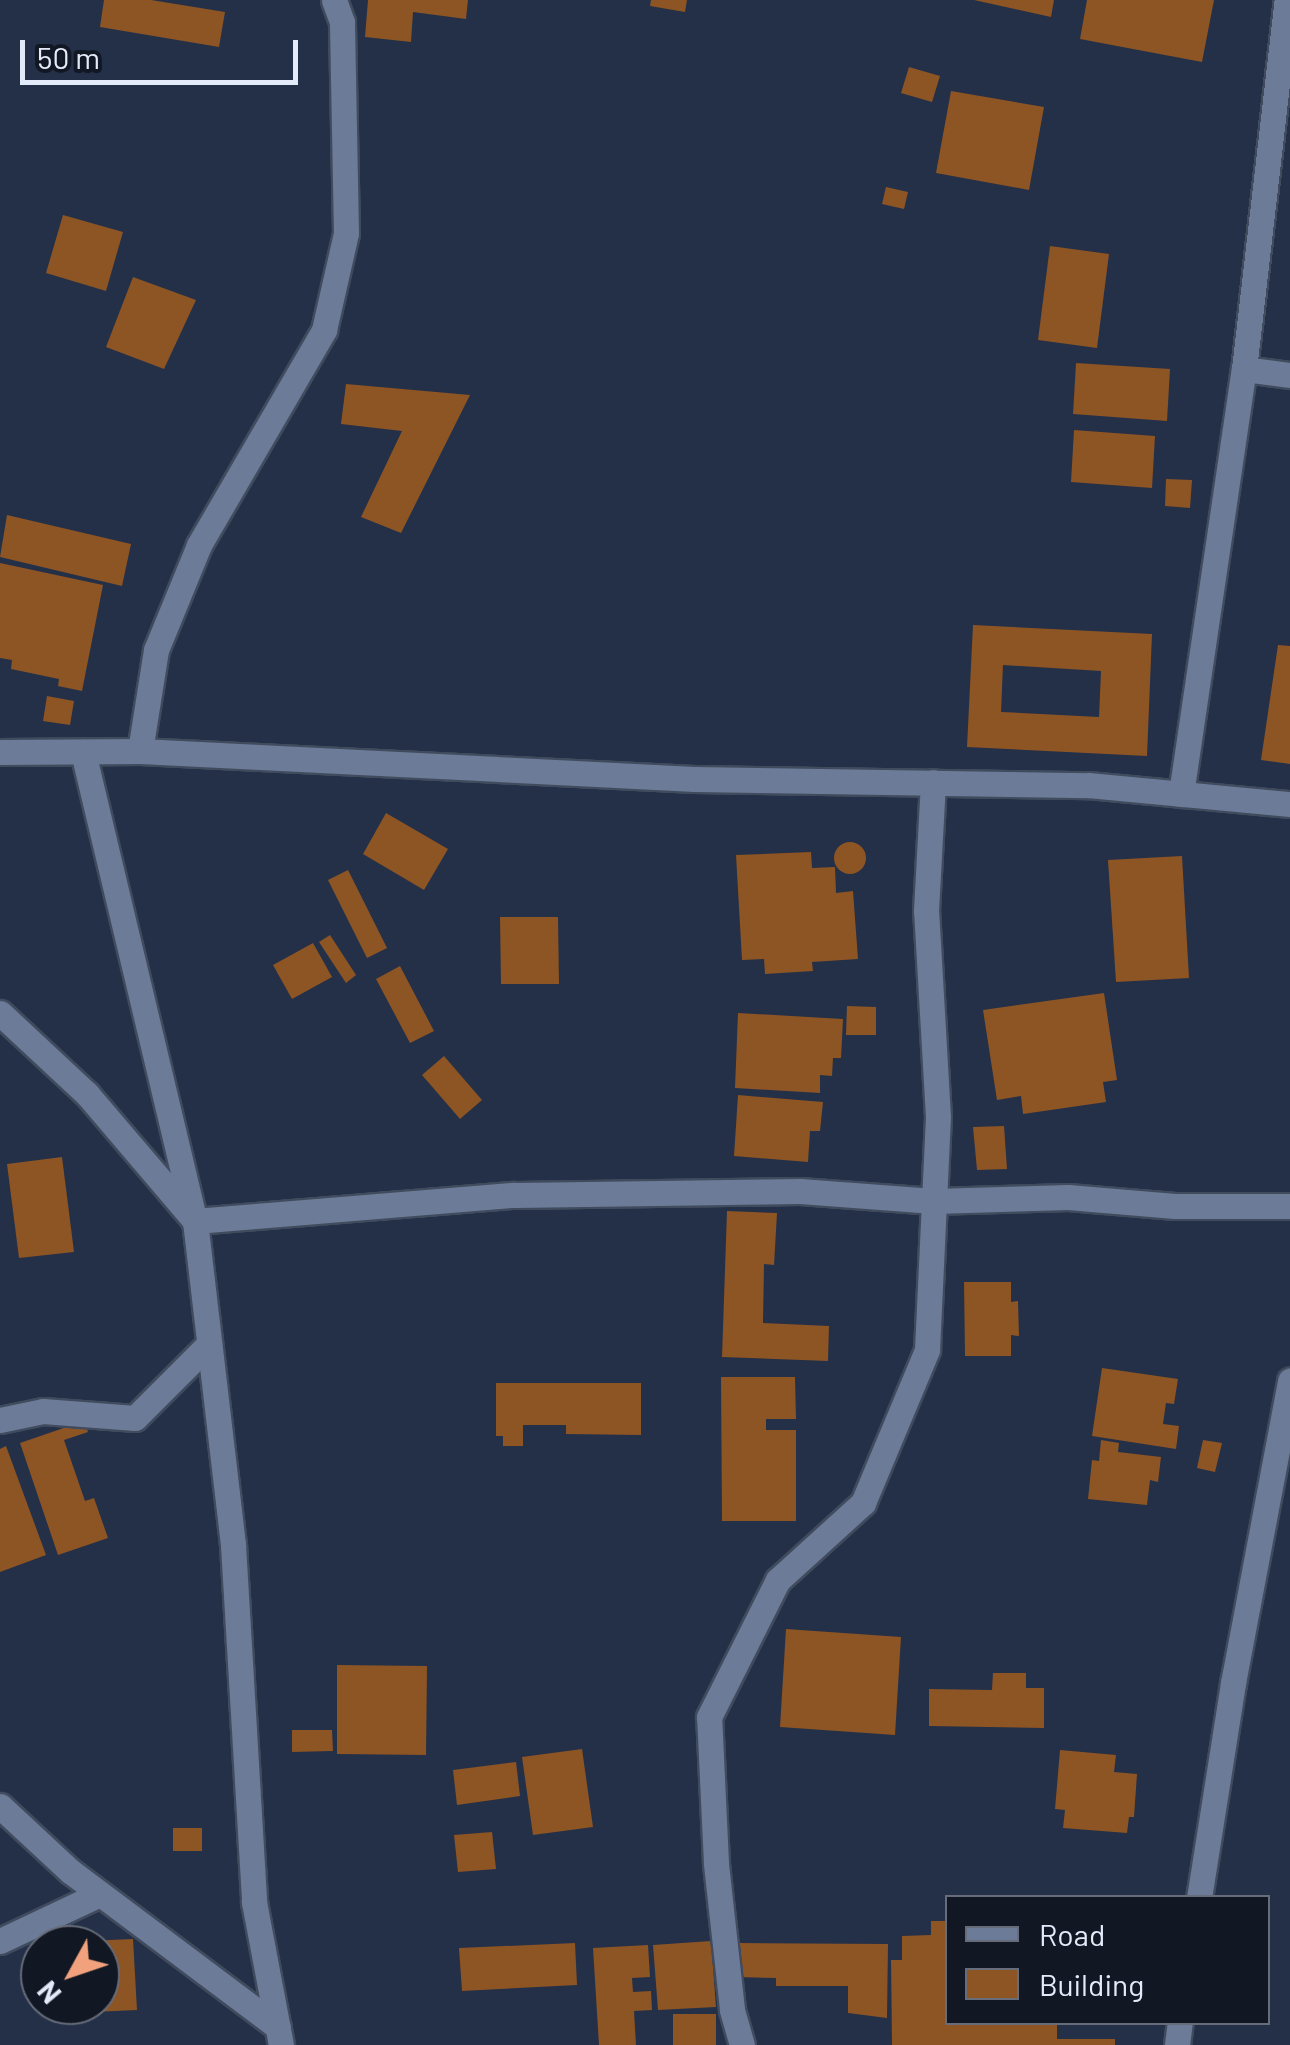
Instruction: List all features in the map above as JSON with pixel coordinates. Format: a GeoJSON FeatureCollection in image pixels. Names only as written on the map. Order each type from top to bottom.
{"type":"FeatureCollection","features":[{"type":"Feature","properties":{"kind":"street"},"geometry":{"type":"LineString","coordinates":[[140,751],[156,650],[200,545],[324,330],[346,233],[342,22],[334,0]]}},
{"type":"Feature","properties":{"kind":"street"},"geometry":{"type":"LineString","coordinates":[[1181,794],[1244,369],[1287,0]]}},
{"type":"Feature","properties":{"kind":"street"},"geometry":{"type":"LineString","coordinates":[[1244,369],[1290,375]]}},
{"type":"Feature","properties":{"kind":"street"},"geometry":{"type":"LineString","coordinates":[[0,752],[140,751],[694,779],[1088,784],[1290,804]]}},
{"type":"Feature","properties":{"kind":"street"},"geometry":{"type":"LineString","coordinates":[[84,752],[195,1221],[233,1545],[254,1902],[280,2036]]}},
{"type":"Feature","properties":{"kind":"street"},"geometry":{"type":"LineString","coordinates":[[742,2045],[732,2009],[716,1863],[709,1717],[778,1580],[863,1502],[926,1350],[938,1117],[926,911],[932,782]]}},
{"type":"Feature","properties":{"kind":"street"},"geometry":{"type":"LineString","coordinates":[[0,1013],[87,1094],[195,1221]]}},
{"type":"Feature","properties":{"kind":"street"},"geometry":{"type":"LineString","coordinates":[[195,1221],[514,1195],[800,1192],[934,1201],[1068,1197],[1175,1206],[1290,1206]]}},
{"type":"Feature","properties":{"kind":"street"},"geometry":{"type":"LineString","coordinates":[[0,1420],[44,1411],[135,1418],[210,1344]]}},
{"type":"Feature","properties":{"kind":"street"},"geometry":{"type":"LineString","coordinates":[[1199,1895],[1233,1683],[1290,1380]]}},
{"type":"Feature","properties":{"kind":"street"},"geometry":{"type":"LineString","coordinates":[[0,1806],[100,1894],[280,2036]]}},
{"type":"Feature","properties":{"kind":"street"},"geometry":{"type":"LineString","coordinates":[[0,1942],[100,1894]]}},
{"type":"Feature","properties":{"kind":"building"},"geometry":{"type":"Polygon","coordinates":[[[104,0],[151,0],[225,12],[219,47],[100,27],[104,0]]]}},
{"type":"Feature","properties":{"kind":"building"},"geometry":{"type":"Polygon","coordinates":[[[368,0],[468,0],[466,19],[413,12],[411,42],[365,37],[368,0]]]}},
{"type":"Feature","properties":{"kind":"building"},"geometry":{"type":"Polygon","coordinates":[[[651,0],[687,0],[685,12],[650,6],[651,0]]]}},
{"type":"Feature","properties":{"kind":"building"},"geometry":{"type":"Polygon","coordinates":[[[974,0],[1054,0],[1051,17],[974,0]]]}},
{"type":"Feature","properties":{"kind":"building"},"geometry":{"type":"Polygon","coordinates":[[[1087,0],[1214,0],[1202,62],[1080,39],[1087,0]]]}},
{"type":"Feature","properties":{"kind":"building"},"geometry":{"type":"Polygon","coordinates":[[[909,67],[940,76],[932,102],[901,93],[909,67]]]}},
{"type":"Feature","properties":{"kind":"building"},"geometry":{"type":"Polygon","coordinates":[[[951,91],[1044,107],[1029,190],[936,173],[951,91]]]}},
{"type":"Feature","properties":{"kind":"building"},"geometry":{"type":"Polygon","coordinates":[[[886,187],[908,192],[904,209],[882,204],[886,187]]]}},
{"type":"Feature","properties":{"kind":"building"},"geometry":{"type":"Polygon","coordinates":[[[63,215],[123,232],[106,291],[46,273],[63,215]]]}},
{"type":"Feature","properties":{"kind":"building"},"geometry":{"type":"Polygon","coordinates":[[[1050,246],[1109,254],[1097,348],[1038,340],[1050,246]]]}},
{"type":"Feature","properties":{"kind":"building"},"geometry":{"type":"Polygon","coordinates":[[[133,277],[196,300],[164,369],[106,347],[133,277]]]}},
{"type":"Feature","properties":{"kind":"building"},"geometry":{"type":"Polygon","coordinates":[[[1076,363],[1170,369],[1167,421],[1073,414],[1076,363]]]}},
{"type":"Feature","properties":{"kind":"building"},"geometry":{"type":"Polygon","coordinates":[[[346,384],[470,395],[401,533],[361,517],[402,431],[341,424],[346,384]]]}},
{"type":"Feature","properties":{"kind":"building"},"geometry":{"type":"Polygon","coordinates":[[[1074,430],[1155,436],[1152,488],[1071,482],[1074,430]]]}},
{"type":"Feature","properties":{"kind":"building"},"geometry":{"type":"Polygon","coordinates":[[[1166,479],[1192,480],[1190,508],[1165,506],[1166,479]]]}},
{"type":"Feature","properties":{"kind":"building"},"geometry":{"type":"Polygon","coordinates":[[[7,515],[131,544],[122,586],[0,557],[7,515]]]}},
{"type":"Feature","properties":{"kind":"building"},"geometry":{"type":"Polygon","coordinates":[[[0,563],[103,585],[82,691],[58,686],[59,679],[11,669],[12,660],[0,658],[0,563]]]}},
{"type":"Feature","properties":{"kind":"building"},"geometry":{"type":"Polygon","coordinates":[[[973,625],[1152,634],[1147,756],[967,747],[973,625]],[[1003,665],[1001,712],[1099,717],[1101,671],[1003,665]]]}},
{"type":"Feature","properties":{"kind":"building"},"geometry":{"type":"Polygon","coordinates":[[[1278,645],[1290,646],[1290,764],[1261,760],[1278,645]]]}},
{"type":"Feature","properties":{"kind":"building"},"geometry":{"type":"Polygon","coordinates":[[[47,696],[74,701],[70,725],[43,721],[47,696]]]}},
{"type":"Feature","properties":{"kind":"building"},"geometry":{"type":"Polygon","coordinates":[[[386,813],[448,849],[424,890],[363,854],[386,813]]]}},
{"type":"Feature","properties":{"kind":"building"},"geometry":{"type":"Polygon","coordinates":[[[850,842],[861,847],[866,858],[861,869],[850,874],[839,869],[834,858],[839,847],[850,842]]]}},
{"type":"Feature","properties":{"kind":"building"},"geometry":{"type":"Polygon","coordinates":[[[811,852],[812,868],[835,867],[836,893],[853,891],[858,959],[812,962],[813,971],[765,974],[764,959],[742,960],[736,855],[811,852]]]}},
{"type":"Feature","properties":{"kind":"building"},"geometry":{"type":"Polygon","coordinates":[[[1182,856],[1189,978],[1116,982],[1108,860],[1182,856]]]}},
{"type":"Feature","properties":{"kind":"building"},"geometry":{"type":"Polygon","coordinates":[[[348,870],[387,948],[367,958],[328,880],[348,870]]]}},
{"type":"Feature","properties":{"kind":"building"},"geometry":{"type":"Polygon","coordinates":[[[500,917],[558,917],[559,984],[501,984],[500,917]]]}},
{"type":"Feature","properties":{"kind":"building"},"geometry":{"type":"Polygon","coordinates":[[[330,935],[356,975],[346,983],[319,942],[330,935]]]}},
{"type":"Feature","properties":{"kind":"building"},"geometry":{"type":"Polygon","coordinates":[[[313,943],[332,977],[292,999],[273,965],[313,943]]]}},
{"type":"Feature","properties":{"kind":"building"},"geometry":{"type":"Polygon","coordinates":[[[400,966],[434,1031],[410,1043],[376,979],[400,966]]]}},
{"type":"Feature","properties":{"kind":"building"},"geometry":{"type":"Polygon","coordinates":[[[1104,993],[1117,1080],[1103,1082],[1106,1102],[1023,1114],[1021,1096],[997,1100],[983,1010],[1104,993]]]}},
{"type":"Feature","properties":{"kind":"building"},"geometry":{"type":"Polygon","coordinates":[[[847,1006],[876,1007],[876,1035],[846,1035],[847,1006]]]}},
{"type":"Feature","properties":{"kind":"building"},"geometry":{"type":"Polygon","coordinates":[[[738,1013],[843,1019],[841,1058],[833,1058],[832,1076],[820,1075],[820,1093],[735,1088],[738,1013]]]}},
{"type":"Feature","properties":{"kind":"building"},"geometry":{"type":"Polygon","coordinates":[[[444,1056],[482,1100],[460,1119],[422,1075],[444,1056]]]}},
{"type":"Feature","properties":{"kind":"building"},"geometry":{"type":"Polygon","coordinates":[[[738,1095],[823,1102],[820,1131],[810,1131],[808,1162],[734,1156],[738,1095]]]}},
{"type":"Feature","properties":{"kind":"building"},"geometry":{"type":"Polygon","coordinates":[[[1004,1126],[1007,1169],[977,1170],[973,1127],[1004,1126]]]}},
{"type":"Feature","properties":{"kind":"building"},"geometry":{"type":"Polygon","coordinates":[[[62,1157],[74,1252],[19,1258],[7,1164],[62,1157]]]}},
{"type":"Feature","properties":{"kind":"building"},"geometry":{"type":"Polygon","coordinates":[[[727,1211],[777,1213],[774,1265],[764,1264],[763,1323],[829,1326],[828,1361],[722,1357],[727,1211]]]}},
{"type":"Feature","properties":{"kind":"building"},"geometry":{"type":"Polygon","coordinates":[[[964,1282],[1011,1282],[1011,1302],[1018,1301],[1019,1336],[1011,1335],[1011,1356],[965,1356],[964,1282]]]}},
{"type":"Feature","properties":{"kind":"building"},"geometry":{"type":"Polygon","coordinates":[[[1102,1368],[1178,1379],[1174,1404],[1166,1403],[1163,1424],[1179,1426],[1176,1449],[1092,1436],[1102,1368]]]}},
{"type":"Feature","properties":{"kind":"building"},"geometry":{"type":"Polygon","coordinates":[[[721,1377],[795,1377],[796,1419],[766,1419],[766,1430],[796,1430],[796,1521],[722,1521],[721,1377]]]}},
{"type":"Feature","properties":{"kind":"building"},"geometry":{"type":"Polygon","coordinates":[[[496,1383],[641,1383],[641,1435],[566,1434],[566,1425],[523,1425],[523,1446],[503,1446],[503,1436],[496,1436],[496,1383]]]}},
{"type":"Feature","properties":{"kind":"building"},"geometry":{"type":"Polygon","coordinates":[[[84,1421],[88,1432],[64,1440],[85,1501],[94,1498],[108,1538],[58,1555],[20,1443],[84,1421]]]}},
{"type":"Feature","properties":{"kind":"building"},"geometry":{"type":"Polygon","coordinates":[[[1101,1440],[1119,1443],[1118,1452],[1161,1457],[1158,1482],[1150,1480],[1147,1505],[1088,1499],[1092,1460],[1099,1461],[1101,1440]]]}},
{"type":"Feature","properties":{"kind":"building"},"geometry":{"type":"Polygon","coordinates":[[[1203,1440],[1222,1443],[1215,1472],[1197,1468],[1203,1440]]]}},
{"type":"Feature","properties":{"kind":"building"},"geometry":{"type":"Polygon","coordinates":[[[6,1446],[46,1555],[0,1572],[0,1449],[6,1446]]]}},
{"type":"Feature","properties":{"kind":"building"},"geometry":{"type":"Polygon","coordinates":[[[786,1629],[901,1637],[895,1735],[780,1727],[786,1629]]]}},
{"type":"Feature","properties":{"kind":"building"},"geometry":{"type":"Polygon","coordinates":[[[337,1665],[427,1666],[426,1755],[337,1754],[337,1665]]]}},
{"type":"Feature","properties":{"kind":"building"},"geometry":{"type":"Polygon","coordinates":[[[993,1673],[1026,1673],[1026,1688],[1044,1688],[1044,1728],[929,1726],[929,1689],[992,1690],[993,1673]]]}},
{"type":"Feature","properties":{"kind":"building"},"geometry":{"type":"Polygon","coordinates":[[[292,1730],[332,1730],[333,1751],[292,1752],[292,1730]]]}},
{"type":"Feature","properties":{"kind":"building"},"geometry":{"type":"Polygon","coordinates":[[[582,1749],[593,1827],[533,1835],[522,1757],[582,1749]]]}},
{"type":"Feature","properties":{"kind":"building"},"geometry":{"type":"Polygon","coordinates":[[[1060,1750],[1116,1755],[1114,1772],[1137,1774],[1134,1817],[1129,1817],[1127,1833],[1063,1828],[1065,1810],[1055,1809],[1060,1750]]]}},
{"type":"Feature","properties":{"kind":"building"},"geometry":{"type":"Polygon","coordinates":[[[516,1762],[520,1796],[457,1805],[453,1770],[516,1762]]]}},
{"type":"Feature","properties":{"kind":"building"},"geometry":{"type":"Polygon","coordinates":[[[173,1828],[202,1828],[202,1851],[173,1851],[173,1828]]]}},
{"type":"Feature","properties":{"kind":"building"},"geometry":{"type":"Polygon","coordinates":[[[492,1832],[496,1869],[458,1872],[454,1835],[492,1832]]]}},
{"type":"Feature","properties":{"kind":"building"},"geometry":{"type":"Polygon","coordinates":[[[931,1921],[945,1921],[945,2025],[1057,2025],[1057,2039],[1115,2039],[1115,2045],[892,2045],[891,1960],[902,1960],[902,1936],[931,1935],[931,1921]]]}},
{"type":"Feature","properties":{"kind":"building"},"geometry":{"type":"Polygon","coordinates":[[[133,1939],[137,2010],[120,2011],[120,1940],[133,1939]]]}},
{"type":"Feature","properties":{"kind":"building"},"geometry":{"type":"Polygon","coordinates":[[[711,1941],[716,2007],[658,2010],[653,1945],[711,1941]]]}},
{"type":"Feature","properties":{"kind":"building"},"geometry":{"type":"Polygon","coordinates":[[[575,1943],[577,1985],[462,1991],[459,1948],[575,1943]]]}},
{"type":"Feature","properties":{"kind":"building"},"geometry":{"type":"Polygon","coordinates":[[[738,1943],[888,1944],[887,2018],[848,2013],[848,1986],[776,1986],[776,1978],[738,1977],[738,1943]]]}},
{"type":"Feature","properties":{"kind":"building"},"geometry":{"type":"Polygon","coordinates":[[[648,1945],[650,1977],[632,1978],[633,1992],[651,1991],[652,2010],[634,2011],[636,2045],[599,2045],[593,1948],[648,1945]]]}},
{"type":"Feature","properties":{"kind":"building"},"geometry":{"type":"Polygon","coordinates":[[[673,2014],[716,2014],[716,2045],[673,2045],[673,2014]]]}}]}
